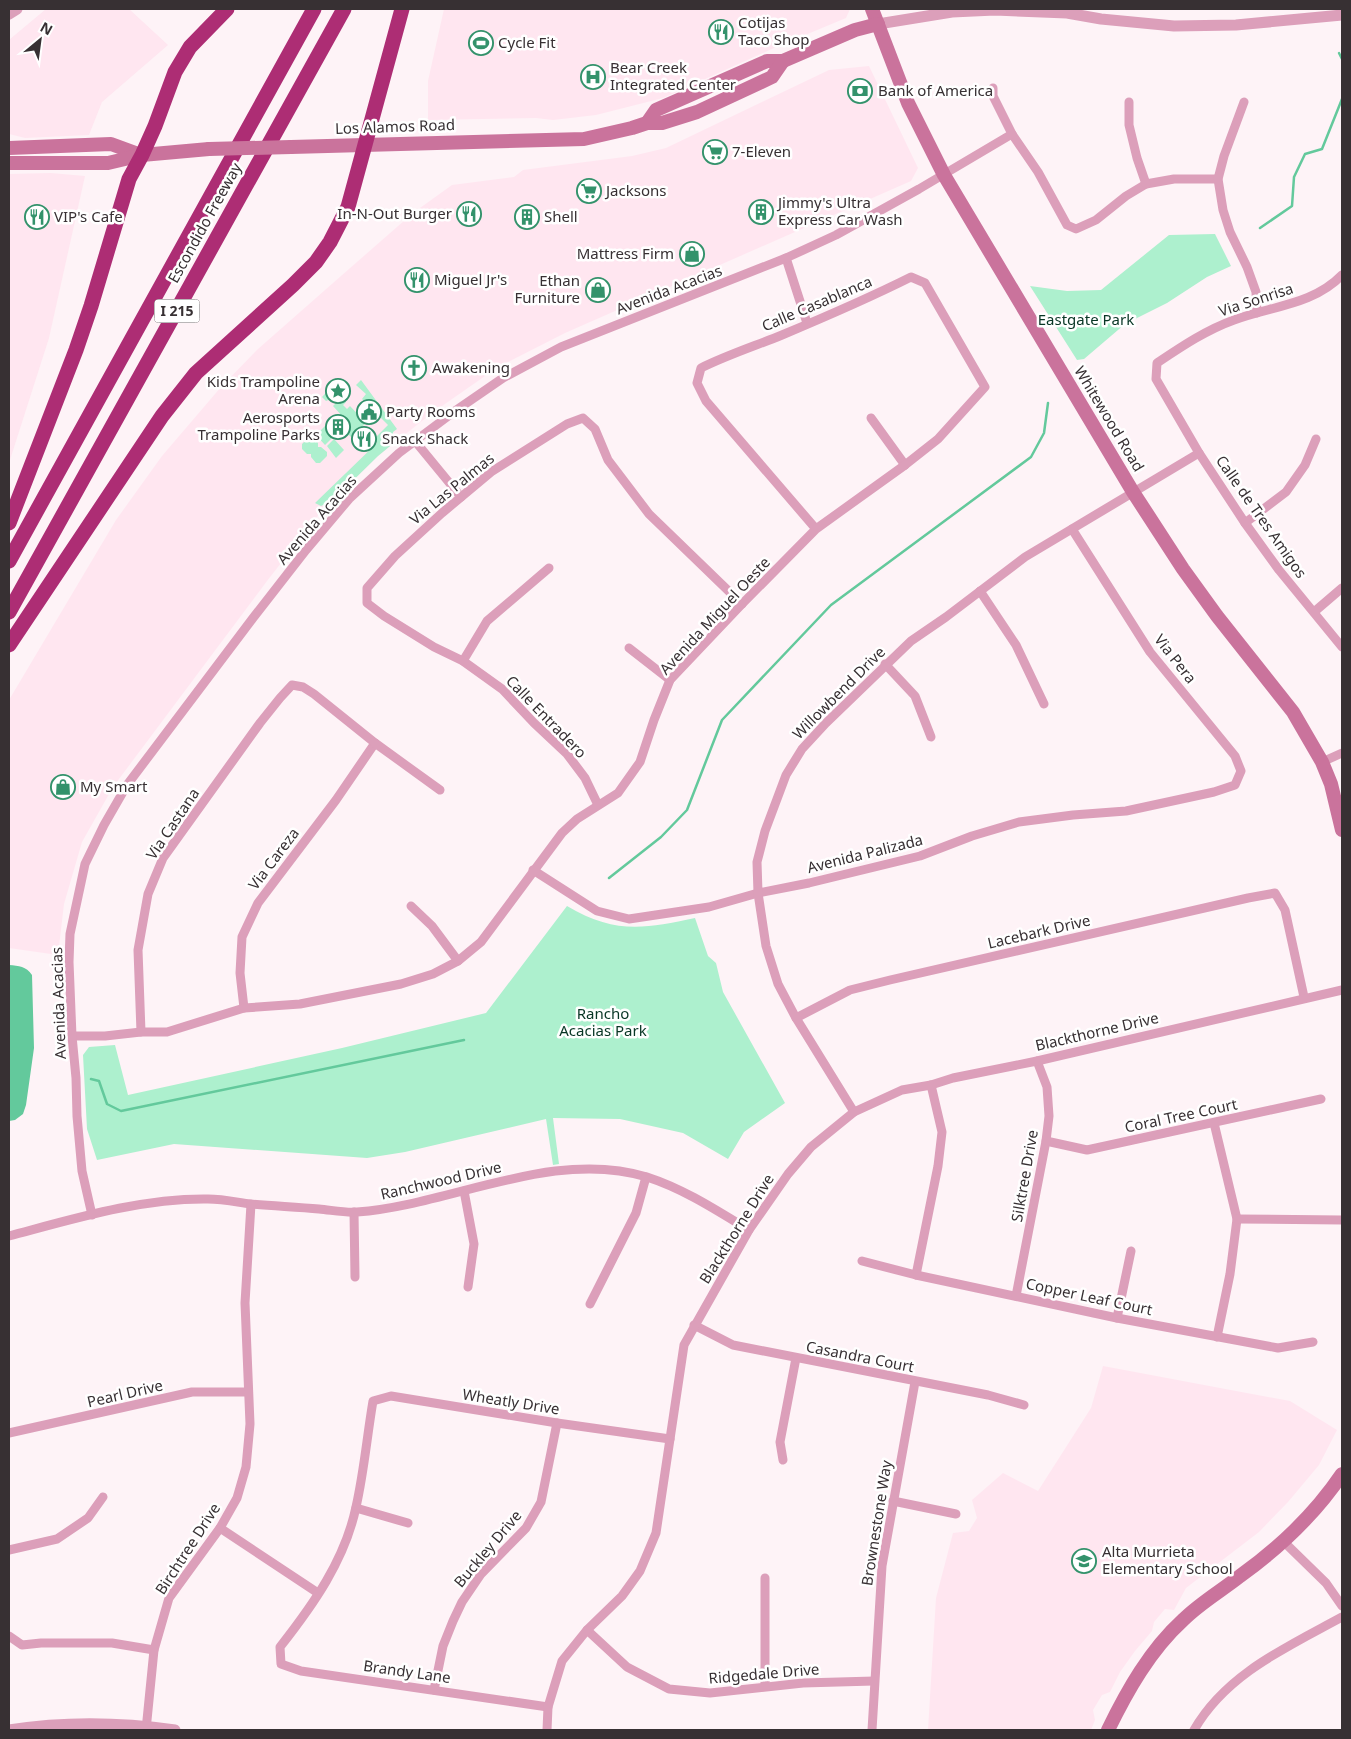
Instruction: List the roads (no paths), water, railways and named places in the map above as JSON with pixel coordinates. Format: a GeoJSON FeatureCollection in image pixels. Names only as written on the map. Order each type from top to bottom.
{"type":"FeatureCollection","features":[{"type":"Feature","properties":{"kind":"highway"},"geometry":{"type":"LineString","coordinates":[[9,523],[64,384],[91,306],[129,179],[142,155],[175,72],[190,47],[227,9]]}},
{"type":"Feature","properties":{"kind":"highway","name":"Escondido Freeway"},"geometry":{"type":"LineString","coordinates":[[9,561],[314,9]]}},
{"type":"Feature","properties":{"kind":"highway","name":"Escondido Freeway"},"geometry":{"type":"LineString","coordinates":[[9,612],[344,9]]}},
{"type":"Feature","properties":{"kind":"highway"},"geometry":{"type":"LineString","coordinates":[[9,645],[162,416],[190,380],[293,285],[316,262],[330,242],[348,206],[402,9]]}},
{"type":"Feature","properties":{"kind":"main road","name":"Whitewood Road"},"geometry":{"type":"LineString","coordinates":[[872,9],[908,103],[944,175],[1134,492],[1183,569],[1211,608],[1293,712],[1322,762],[1331,784],[1342,830]]}},
{"type":"Feature","properties":{"kind":"main road","name":"Los Alamos Road"},"geometry":{"type":"LineString","coordinates":[[9,164],[108,163],[142,155],[209,149],[584,138],[647,123],[656,110],[767,61],[783,61],[855,30],[878,24]]}},
{"type":"Feature","properties":{"kind":"main road","name":"Los Alamos Road"},"geometry":{"type":"LineString","coordinates":[[9,148],[111,144],[142,155]]}},
{"type":"Feature","properties":{"kind":"main road"},"geometry":{"type":"LineString","coordinates":[[1108,1730],[1140,1673],[1164,1640],[1207,1600],[1242,1575],[1308,1518],[1326,1498],[1342,1474]]}},
{"type":"Feature","properties":{"kind":"street"},"geometry":{"type":"LineString","coordinates":[[9,14],[16,9]]}},
{"type":"Feature","properties":{"kind":"street","name":"Los Alamos Road"},"geometry":{"type":"LineString","coordinates":[[878,24],[952,12],[995,10],[1067,13],[1101,19],[1174,26],[1236,25],[1316,13],[1342,15]]}},
{"type":"Feature","properties":{"kind":"street"},"geometry":{"type":"LineString","coordinates":[[993,88],[993,96],[1012,134],[1038,172],[1067,225],[1076,230],[1096,220],[1126,196],[1146,184],[1174,179],[1218,179]]}},
{"type":"Feature","properties":{"kind":"street"},"geometry":{"type":"LineString","coordinates":[[1129,102],[1129,125],[1146,184]]}},
{"type":"Feature","properties":{"kind":"street"},"geometry":{"type":"LineString","coordinates":[[1244,102],[1224,156],[1218,179],[1223,210],[1230,232],[1247,267],[1256,292],[1257,312]]}},
{"type":"Feature","properties":{"kind":"street","name":"Avenida Acacias"},"geometry":{"type":"LineString","coordinates":[[92,1215],[82,1171],[72,1036],[69,962],[70,934],[86,864],[104,825],[118,801],[157,744],[311,544],[349,499],[399,453],[503,378],[561,347],[786,258],[836,235],[944,175],[1012,134]]}},
{"type":"Feature","properties":{"kind":"street"},"geometry":{"type":"LineString","coordinates":[[786,258],[807,323]]}},
{"type":"Feature","properties":{"kind":"street","name":"Via Sonrisa"},"geometry":{"type":"LineString","coordinates":[[1167,396],[1156,379],[1157,363],[1184,345],[1232,320],[1308,298],[1327,288],[1342,275]]}},
{"type":"Feature","properties":{"kind":"street","name":"Calle Casablanca"},"geometry":{"type":"LineString","coordinates":[[816,529],[706,401],[697,383],[700,368],[783,335],[882,292],[911,277],[925,283],[985,386]]}},
{"type":"Feature","properties":{"kind":"street","name":"Avenida Miguel Oeste"},"geometry":{"type":"LineString","coordinates":[[72,1036],[167,1032],[244,1008],[300,1004],[401,984],[433,974],[458,961],[481,942],[562,832],[577,819],[618,793],[640,762],[670,680],[816,529],[938,439],[985,386]]}},
{"type":"Feature","properties":{"kind":"street","name":"Calle de Tres Amigos"},"geometry":{"type":"LineString","coordinates":[[1167,396],[1200,454],[1245,523],[1279,570],[1342,647]]}},
{"type":"Feature","properties":{"kind":"street","name":"Via Las Palmas"},"geometry":{"type":"LineString","coordinates":[[384,616],[367,602],[367,588],[395,556],[491,472],[567,424],[583,418],[595,429],[608,460],[649,514],[742,604]]}},
{"type":"Feature","properties":{"kind":"street"},"geometry":{"type":"LineString","coordinates":[[872,418],[905,465]]}},
{"type":"Feature","properties":{"kind":"street"},"geometry":{"type":"LineString","coordinates":[[1245,523],[1286,492],[1305,465],[1316,439]]}},
{"type":"Feature","properties":{"kind":"street"},"geometry":{"type":"LineString","coordinates":[[415,441],[461,497]]}},
{"type":"Feature","properties":{"kind":"street","name":"Willowbend Drive"},"geometry":{"type":"LineString","coordinates":[[854,1112],[796,1018],[778,984],[766,946],[758,893],[757,862],[775,800],[786,775],[802,749],[885,664],[911,641],[1026,557],[1200,454]]}},
{"type":"Feature","properties":{"kind":"street","name":"Via Pera"},"geometry":{"type":"LineString","coordinates":[[1072,529],[1150,652],[1235,756],[1241,771],[1235,785],[1214,792]]}},
{"type":"Feature","properties":{"kind":"street"},"geometry":{"type":"LineString","coordinates":[[464,661],[487,621],[549,568]]}},
{"type":"Feature","properties":{"kind":"street"},"geometry":{"type":"LineString","coordinates":[[1314,612],[1342,588]]}},
{"type":"Feature","properties":{"kind":"street"},"geometry":{"type":"LineString","coordinates":[[980,591],[1016,644],[1044,704]]}},
{"type":"Feature","properties":{"kind":"street","name":"Calle Entradero"},"geometry":{"type":"LineString","coordinates":[[384,616],[434,647],[464,661],[502,689],[567,754],[585,778],[598,805]]}},
{"type":"Feature","properties":{"kind":"street"},"geometry":{"type":"LineString","coordinates":[[629,648],[670,680]]}},
{"type":"Feature","properties":{"kind":"street"},"geometry":{"type":"LineString","coordinates":[[885,664],[915,696],[931,737]]}},
{"type":"Feature","properties":{"kind":"street","name":"Via Castana"},"geometry":{"type":"LineString","coordinates":[[141,1032],[138,950],[148,894],[163,858],[280,698],[292,686],[303,687],[375,743]]}},
{"type":"Feature","properties":{"kind":"street"},"geometry":{"type":"LineString","coordinates":[[375,743],[440,790]]}},
{"type":"Feature","properties":{"kind":"street","name":"Via Careza"},"geometry":{"type":"LineString","coordinates":[[244,1008],[240,973],[242,937],[258,903],[336,800],[375,743]]}},
{"type":"Feature","properties":{"kind":"street"},"geometry":{"type":"LineString","coordinates":[[1322,762],[1342,753]]}},
{"type":"Feature","properties":{"kind":"street","name":"Avenida Palizada"},"geometry":{"type":"LineString","coordinates":[[533,870],[597,911],[629,919],[709,907],[758,893],[809,883],[920,856],[972,836],[1019,822],[1126,811],[1214,792]]}},
{"type":"Feature","properties":{"kind":"street","name":"Lacebark Drive"},"geometry":{"type":"LineString","coordinates":[[796,1018],[850,990],[1248,898],[1275,894],[1285,910],[1304,998]]}},
{"type":"Feature","properties":{"kind":"street"},"geometry":{"type":"LineString","coordinates":[[411,906],[432,926],[458,961]]}},
{"type":"Feature","properties":{"kind":"street","name":"Blackthorne Drive"},"geometry":{"type":"LineString","coordinates":[[547,1730],[548,1707],[562,1661],[587,1630],[622,1596],[640,1571],[656,1533],[684,1345],[749,1230],[788,1174],[811,1147],[854,1112],[902,1090],[931,1085],[953,1078],[1036,1061],[1342,990]]}},
{"type":"Feature","properties":{"kind":"street","name":"Silktree Drive"},"geometry":{"type":"LineString","coordinates":[[1016,1296],[1046,1141],[1049,1116],[1047,1087],[1036,1061]]}},
{"type":"Feature","properties":{"kind":"street"},"geometry":{"type":"LineString","coordinates":[[916,1275],[938,1166],[942,1132],[931,1085]]}},
{"type":"Feature","properties":{"kind":"street","name":"Coral Tree Court"},"geometry":{"type":"LineString","coordinates":[[1046,1141],[1087,1150],[1321,1099]]}},
{"type":"Feature","properties":{"kind":"street"},"geometry":{"type":"LineString","coordinates":[[1214,1123],[1237,1219],[1230,1274],[1217,1337]]}},
{"type":"Feature","properties":{"kind":"street","name":"Ranchwood Drive"},"geometry":{"type":"LineString","coordinates":[[9,1236],[92,1215],[160,1202],[209,1199],[354,1212],[412,1204],[534,1174],[575,1170],[612,1171],[646,1177],[679,1190],[749,1230]]}},
{"type":"Feature","properties":{"kind":"street"},"geometry":{"type":"LineString","coordinates":[[590,1304],[636,1213],[646,1177]]}},
{"type":"Feature","properties":{"kind":"street"},"geometry":{"type":"LineString","coordinates":[[464,1190],[474,1244],[468,1286]]}},
{"type":"Feature","properties":{"kind":"street","name":"Birchtree Drive"},"geometry":{"type":"LineString","coordinates":[[147,1728],[154,1650],[169,1598],[220,1528],[237,1498],[246,1467],[250,1424],[245,1302],[251,1204]]}},
{"type":"Feature","properties":{"kind":"street"},"geometry":{"type":"LineString","coordinates":[[354,1212],[355,1276]]}},
{"type":"Feature","properties":{"kind":"street"},"geometry":{"type":"LineString","coordinates":[[1237,1219],[1342,1220]]}},
{"type":"Feature","properties":{"kind":"street"},"geometry":{"type":"LineString","coordinates":[[1116,1318],[1132,1251]]}},
{"type":"Feature","properties":{"kind":"street","name":"Copper Leaf Court"},"geometry":{"type":"LineString","coordinates":[[862,1261],[916,1275],[1116,1318],[1278,1348],[1313,1342]]}},
{"type":"Feature","properties":{"kind":"street","name":"Casandra Court"},"geometry":{"type":"LineString","coordinates":[[694,1325],[734,1345],[988,1396],[1024,1406]]}},
{"type":"Feature","properties":{"kind":"street"},"geometry":{"type":"LineString","coordinates":[[783,1460],[780,1442],[796,1358]]}},
{"type":"Feature","properties":{"kind":"street","name":"Brownestone Way"},"geometry":{"type":"LineString","coordinates":[[872,1730],[882,1566],[916,1382]]}},
{"type":"Feature","properties":{"kind":"street","name":"Pearl Drive"},"geometry":{"type":"LineString","coordinates":[[9,1434],[192,1392],[248,1392]]}},
{"type":"Feature","properties":{"kind":"street","name":"Wheatly Drive"},"geometry":{"type":"LineString","coordinates":[[356,1508],[373,1401],[391,1396],[670,1439]]}},
{"type":"Feature","properties":{"kind":"street","name":"Buckley Drive"},"geometry":{"type":"LineString","coordinates":[[434,1690],[443,1646],[462,1602],[481,1574],[526,1528],[541,1502],[557,1423]]}},
{"type":"Feature","properties":{"kind":"street"},"geometry":{"type":"LineString","coordinates":[[9,1550],[57,1539],[88,1518],[103,1497]]}},
{"type":"Feature","properties":{"kind":"street"},"geometry":{"type":"LineString","coordinates":[[893,1501],[956,1514]]}},
{"type":"Feature","properties":{"kind":"street"},"geometry":{"type":"LineString","coordinates":[[220,1528],[318,1593],[335,1566],[347,1538],[356,1508],[408,1523]]}},
{"type":"Feature","properties":{"kind":"street"},"geometry":{"type":"LineString","coordinates":[[1283,1541],[1326,1583],[1342,1606]]}},
{"type":"Feature","properties":{"kind":"street"},"geometry":{"type":"LineString","coordinates":[[765,1578],[765,1686]]}},
{"type":"Feature","properties":{"kind":"street","name":"Brandy Lane"},"geometry":{"type":"LineString","coordinates":[[318,1593],[298,1624],[280,1646],[281,1664],[301,1670],[548,1707]]}},
{"type":"Feature","properties":{"kind":"street"},"geometry":{"type":"LineString","coordinates":[[1194,1730],[1214,1702],[1244,1673],[1262,1660],[1342,1617]]}},
{"type":"Feature","properties":{"kind":"street","name":"Ridgedale Drive"},"geometry":{"type":"LineString","coordinates":[[587,1630],[627,1667],[669,1689],[710,1693],[803,1683],[874,1681]]}},
{"type":"Feature","properties":{"kind":"street"},"geometry":{"type":"LineString","coordinates":[[9,1636],[22,1645],[41,1643],[112,1643],[154,1650]]}},
{"type":"Feature","properties":{"kind":"street"},"geometry":{"type":"LineString","coordinates":[[19,1729],[51,1724],[98,1722],[176,1730]]}},
{"type":"Feature","properties":{"kind":"waterway"},"geometry":{"type":"LineString","coordinates":[[1339,53],[1342,59]]}},
{"type":"Feature","properties":{"kind":"waterway"},"geometry":{"type":"LineString","coordinates":[[1260,228],[1292,206],[1294,177],[1305,154],[1322,149],[1342,99]]}},
{"type":"Feature","properties":{"kind":"waterway"},"geometry":{"type":"LineString","coordinates":[[609,878],[661,837],[687,810],[722,720],[831,605],[1031,457],[1044,433],[1048,403]]}},
{"type":"Feature","properties":{"kind":"waterway"},"geometry":{"type":"LineString","coordinates":[[91,1079],[99,1081],[107,1104],[121,1111],[464,1040]]}},
{"type":"Feature","properties":{"kind":"place","name":"Cotijas Taco Shop"},"geometry":{"type":"Point","coordinates":[721,32]}},
{"type":"Feature","properties":{"kind":"place","name":"Cycle Fit"},"geometry":{"type":"Point","coordinates":[481,43]}},
{"type":"Feature","properties":{"kind":"place","name":"Bear Creek Integrated Center"},"geometry":{"type":"Point","coordinates":[593,77]}},
{"type":"Feature","properties":{"kind":"place","name":"Bank of America"},"geometry":{"type":"Point","coordinates":[860,91]}},
{"type":"Feature","properties":{"kind":"place","name":"7-Eleven"},"geometry":{"type":"Point","coordinates":[715,152]}},
{"type":"Feature","properties":{"kind":"place","name":"Jacksons"},"geometry":{"type":"Point","coordinates":[589,191]}},
{"type":"Feature","properties":{"kind":"place","name":"Jimmy's Ultra Express Car Wash"},"geometry":{"type":"Point","coordinates":[761,212]}},
{"type":"Feature","properties":{"kind":"place","name":"In-N-Out Burger"},"geometry":{"type":"Point","coordinates":[469,214]}},
{"type":"Feature","properties":{"kind":"place","name":"VIP's Cafe"},"geometry":{"type":"Point","coordinates":[37,217]}},
{"type":"Feature","properties":{"kind":"place","name":"Shell"},"geometry":{"type":"Point","coordinates":[527,217]}},
{"type":"Feature","properties":{"kind":"place","name":"Mattress Firm"},"geometry":{"type":"Point","coordinates":[692,254]}},
{"type":"Feature","properties":{"kind":"place","name":"Miguel Jr's"},"geometry":{"type":"Point","coordinates":[417,280]}},
{"type":"Feature","properties":{"kind":"place","name":"Ethan Furniture"},"geometry":{"type":"Point","coordinates":[598,290]}},
{"type":"Feature","properties":{"kind":"place","name":"Awakening"},"geometry":{"type":"Point","coordinates":[414,368]}},
{"type":"Feature","properties":{"kind":"place","name":"Kids Trampoline Arena"},"geometry":{"type":"Point","coordinates":[338,391]}},
{"type":"Feature","properties":{"kind":"place","name":"Party Rooms"},"geometry":{"type":"Point","coordinates":[369,412]}},
{"type":"Feature","properties":{"kind":"place","name":"Aerosports Trampoline Parks"},"geometry":{"type":"Point","coordinates":[338,427]}},
{"type":"Feature","properties":{"kind":"place","name":"Snack Shack"},"geometry":{"type":"Point","coordinates":[364,439]}},
{"type":"Feature","properties":{"kind":"place","name":"My Smart"},"geometry":{"type":"Point","coordinates":[63,787]}},
{"type":"Feature","properties":{"kind":"place","name":"Alta Murrieta Elementary School"},"geometry":{"type":"Point","coordinates":[1084,1561]}},
{"type":"Feature","properties":{"kind":"park label","name":"Eastgate Park"},"geometry":{"type":"Point","coordinates":[1086,320]}},
{"type":"Feature","properties":{"kind":"park label","name":"Rancho Acacias Park"},"geometry":{"type":"Point","coordinates":[603,1022]}}]}
